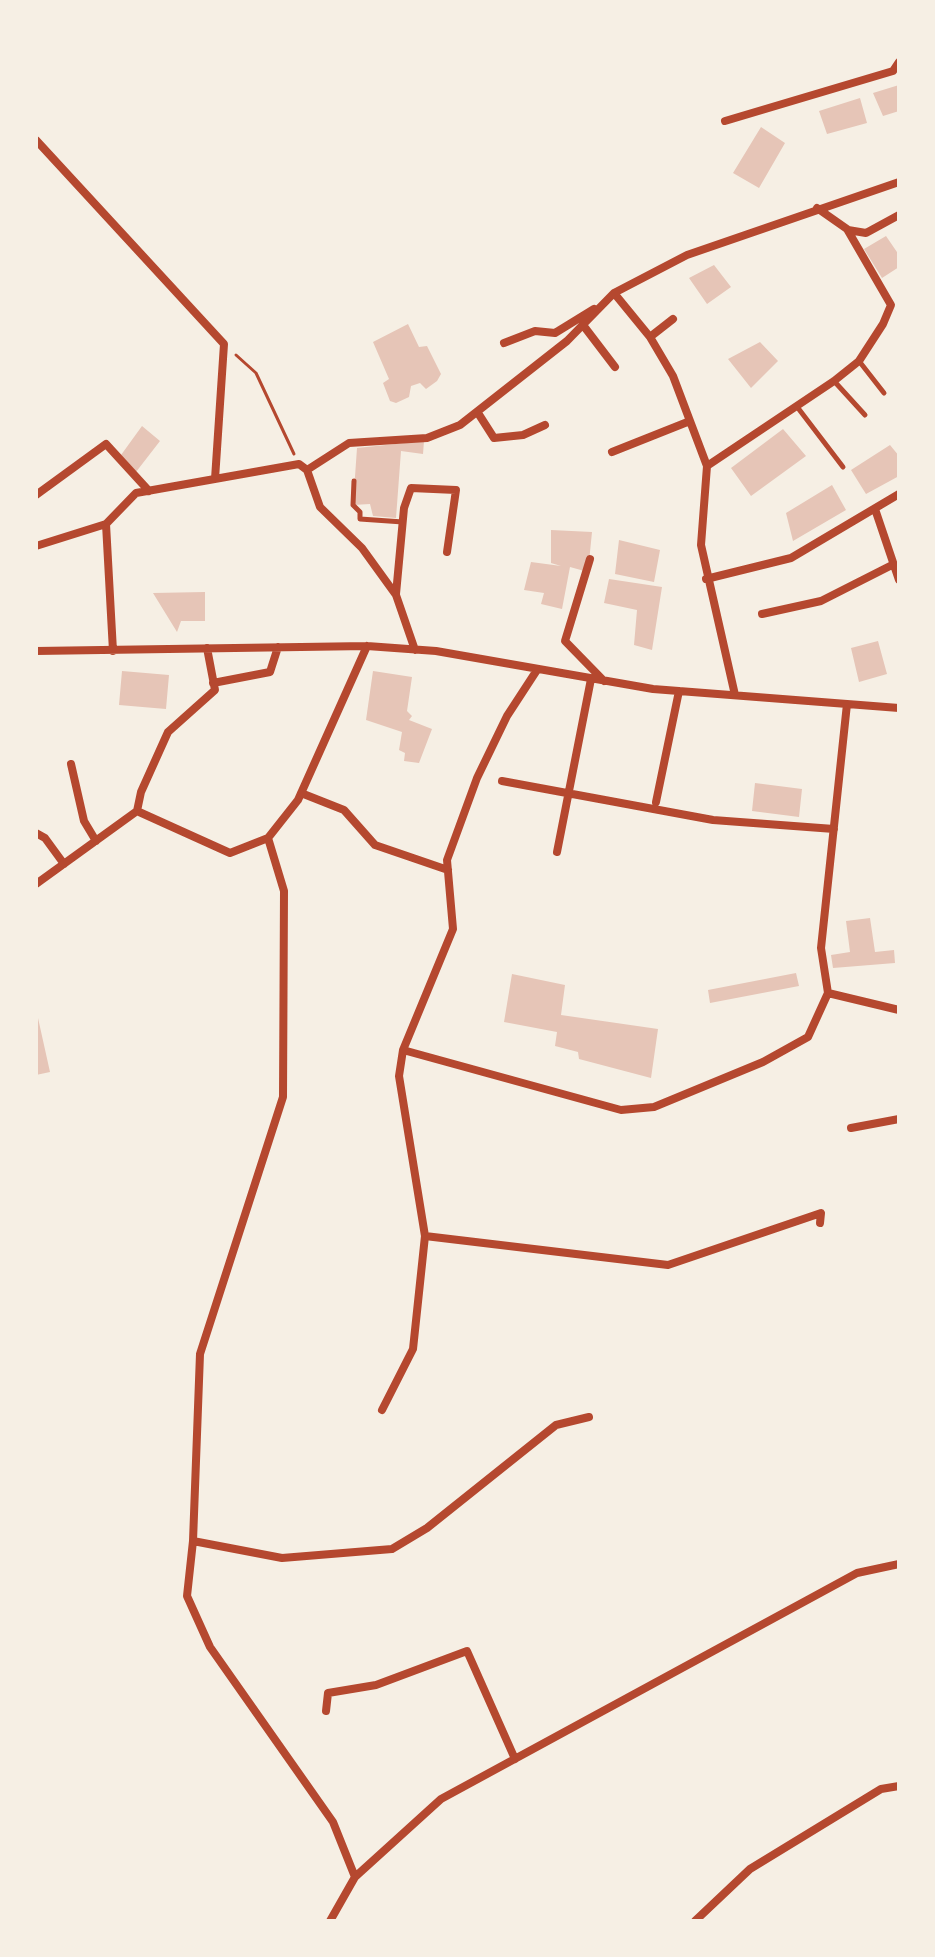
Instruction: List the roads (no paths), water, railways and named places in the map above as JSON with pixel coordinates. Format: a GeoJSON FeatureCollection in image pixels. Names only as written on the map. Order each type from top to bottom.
{"type":"FeatureCollection","features":[{"type":"Feature","properties":{"kind":"street"},"geometry":{"type":"LineString","coordinates":[[725,121],[893,71],[899,62]]}},
{"type":"Feature","properties":{"kind":"street"},"geometry":{"type":"LineString","coordinates":[[36,140],[224,344],[215,479]]}},
{"type":"Feature","properties":{"kind":"street"},"geometry":{"type":"LineString","coordinates":[[36,546],[106,524],[136,493],[303,467],[349,443],[427,438],[460,425],[583,325],[614,293],[687,255],[899,182]]}},
{"type":"Feature","properties":{"kind":"street"},"geometry":{"type":"LineString","coordinates":[[817,208],[847,229],[866,233],[899,215]]}},
{"type":"Feature","properties":{"kind":"street"},"geometry":{"type":"LineString","coordinates":[[707,466],[798,408],[859,361],[891,305],[847,229]]}},
{"type":"Feature","properties":{"kind":"street"},"geometry":{"type":"LineString","coordinates":[[614,293],[650,337],[673,376],[707,466],[709,478],[701,545],[706,579],[735,695]]}},
{"type":"Feature","properties":{"kind":"street"},"geometry":{"type":"LineString","coordinates":[[504,343],[535,331],[555,333],[604,302]]}},
{"type":"Feature","properties":{"kind":"street"},"geometry":{"type":"LineString","coordinates":[[650,337],[673,319]]}},
{"type":"Feature","properties":{"kind":"street"},"geometry":{"type":"LineString","coordinates":[[583,325],[615,367]]}},
{"type":"Feature","properties":{"kind":"street"},"geometry":{"type":"LineString","coordinates":[[478,413],[494,438],[523,435],[545,425]]}},
{"type":"Feature","properties":{"kind":"street"},"geometry":{"type":"LineString","coordinates":[[612,452],[690,421]]}},
{"type":"Feature","properties":{"kind":"street"},"geometry":{"type":"LineString","coordinates":[[36,495],[106,444],[149,491]]}},
{"type":"Feature","properties":{"kind":"street"},"geometry":{"type":"LineString","coordinates":[[303,467],[320,507],[362,548],[396,595],[415,650]]}},
{"type":"Feature","properties":{"kind":"street"},"geometry":{"type":"LineString","coordinates":[[396,595],[403,522],[411,488],[456,490],[447,552]]}},
{"type":"Feature","properties":{"kind":"street"},"geometry":{"type":"LineString","coordinates":[[706,579],[791,558],[899,494]]}},
{"type":"Feature","properties":{"kind":"street"},"geometry":{"type":"LineString","coordinates":[[875,509],[899,580]]}},
{"type":"Feature","properties":{"kind":"street"},"geometry":{"type":"LineString","coordinates":[[106,524],[113,651]]}},
{"type":"Feature","properties":{"kind":"street"},"geometry":{"type":"LineString","coordinates":[[590,559],[565,641],[605,681]]}},
{"type":"Feature","properties":{"kind":"street"},"geometry":{"type":"LineString","coordinates":[[762,614],[821,601],[894,564]]}},
{"type":"Feature","properties":{"kind":"street"},"geometry":{"type":"LineString","coordinates":[[36,651],[367,646],[415,650],[679,691],[899,708]]}},
{"type":"Feature","properties":{"kind":"street"},"geometry":{"type":"LineString","coordinates":[[137,811],[230,853],[268,838],[301,793],[367,646]]}},
{"type":"Feature","properties":{"kind":"street"},"geometry":{"type":"LineString","coordinates":[[213,683],[270,672],[278,647]]}},
{"type":"Feature","properties":{"kind":"street"},"geometry":{"type":"LineString","coordinates":[[36,884],[137,811],[141,792],[168,732],[215,690],[207,648]]}},
{"type":"Feature","properties":{"kind":"street"},"geometry":{"type":"LineString","coordinates":[[382,1410],[413,1349],[425,1236],[399,1076],[403,1050],[453,929],[447,860],[477,778],[507,716],[537,670]]}},
{"type":"Feature","properties":{"kind":"street"},"geometry":{"type":"LineString","coordinates":[[557,852],[591,679]]}},
{"type":"Feature","properties":{"kind":"street"},"geometry":{"type":"LineString","coordinates":[[656,802],[679,691]]}},
{"type":"Feature","properties":{"kind":"street"},"geometry":{"type":"LineString","coordinates":[[403,1050],[621,1110],[654,1107],[763,1062],[808,1037],[828,993],[821,948],[847,704]]}},
{"type":"Feature","properties":{"kind":"street"},"geometry":{"type":"LineString","coordinates":[[71,764],[84,821],[96,841]]}},
{"type":"Feature","properties":{"kind":"street"},"geometry":{"type":"LineString","coordinates":[[502,781],[713,820],[834,829]]}},
{"type":"Feature","properties":{"kind":"street"},"geometry":{"type":"LineString","coordinates":[[301,793],[344,810],[375,845],[448,870]]}},
{"type":"Feature","properties":{"kind":"street"},"geometry":{"type":"LineString","coordinates":[[36,833],[45,838],[64,864]]}},
{"type":"Feature","properties":{"kind":"street"},"geometry":{"type":"LineString","coordinates":[[268,838],[284,891],[283,1097],[200,1354],[193,1541],[187,1596],[210,1647],[333,1822],[355,1877]]}},
{"type":"Feature","properties":{"kind":"street"},"geometry":{"type":"LineString","coordinates":[[828,993],[899,1010]]}},
{"type":"Feature","properties":{"kind":"street"},"geometry":{"type":"LineString","coordinates":[[851,1128],[899,1119]]}},
{"type":"Feature","properties":{"kind":"street"},"geometry":{"type":"LineString","coordinates":[[425,1236],[668,1265],[821,1213],[820,1223]]}},
{"type":"Feature","properties":{"kind":"street"},"geometry":{"type":"LineString","coordinates":[[193,1541],[282,1558],[392,1549],[427,1528],[556,1425],[589,1417]]}},
{"type":"Feature","properties":{"kind":"street"},"geometry":{"type":"LineString","coordinates":[[330,1921],[355,1877],[441,1799],[857,1573],[899,1564]]}},
{"type":"Feature","properties":{"kind":"street"},"geometry":{"type":"LineString","coordinates":[[326,1711],[328,1693],[376,1685],[467,1651],[515,1759]]}},
{"type":"Feature","properties":{"kind":"street"},"geometry":{"type":"LineString","coordinates":[[695,1921],[750,1869],[881,1789],[899,1786]]}},
{"type":"Feature","properties":{"kind":"lane"},"geometry":{"type":"LineString","coordinates":[[859,361],[884,393]]}},
{"type":"Feature","properties":{"kind":"lane"},"geometry":{"type":"LineString","coordinates":[[834,381],[865,415]]}},
{"type":"Feature","properties":{"kind":"lane"},"geometry":{"type":"LineString","coordinates":[[798,408],[843,467]]}},
{"type":"Feature","properties":{"kind":"lane"},"geometry":{"type":"LineString","coordinates":[[354,481],[353,505],[360,512],[360,519],[403,522]]}}]}
